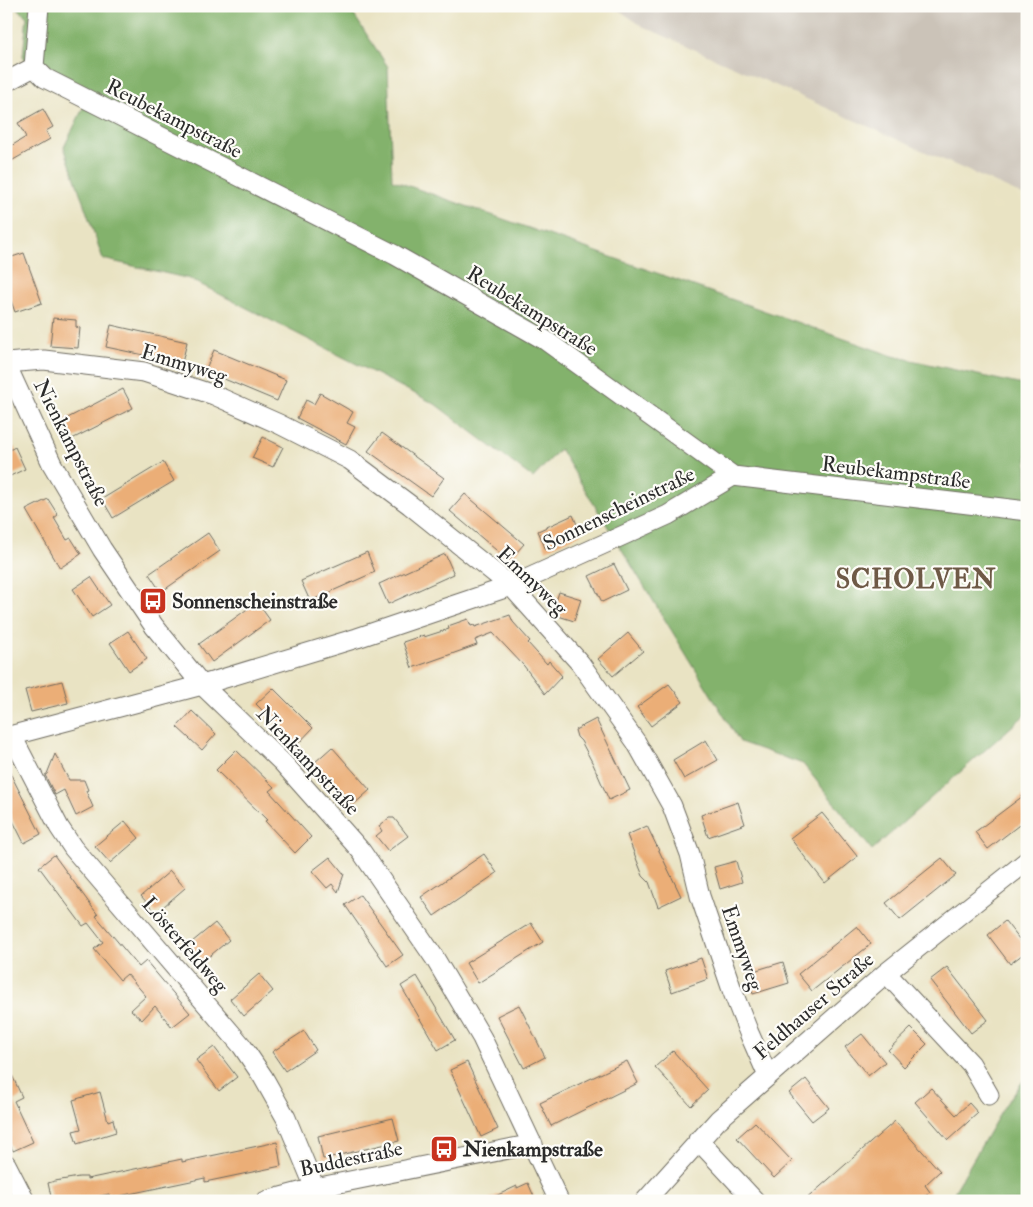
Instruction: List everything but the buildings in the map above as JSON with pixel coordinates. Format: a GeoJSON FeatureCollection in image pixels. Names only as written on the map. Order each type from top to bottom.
{"type":"FeatureCollection","features":[{"type":"Feature","properties":{"kind":"street"},"geometry":{"type":"LineString","coordinates":[[6,82],[34,67],[39,6]]}},
{"type":"Feature","properties":{"kind":"street","name":"Reubekampstraße"},"geometry":{"type":"LineString","coordinates":[[34,67],[45,78],[70,92],[395,254],[545,340],[734,476],[1027,511]]}},
{"type":"Feature","properties":{"kind":"street","name":"Emmyweg"},"geometry":{"type":"LineString","coordinates":[[6,363],[44,360],[144,372],[214,394],[350,460],[511,586],[580,662],[636,742],[672,806],[690,854],[700,896],[732,990],[768,1076]]}},
{"type":"Feature","properties":{"kind":"street","name":"Nienkampstraße"},"geometry":{"type":"LineString","coordinates":[[6,363],[52,464],[102,549],[154,626],[202,685],[283,763],[361,851],[444,973],[482,1038],[559,1201]]}},
{"type":"Feature","properties":{"kind":"street","name":"Sonnenscheinstraße"},"geometry":{"type":"LineString","coordinates":[[9,737],[202,685],[357,638],[511,586],[668,515],[734,476]]}},
{"type":"Feature","properties":{"kind":"street","name":"Lösterfeldweg"},"geometry":{"type":"LineString","coordinates":[[9,737],[59,827],[73,848],[217,1016],[264,1077],[286,1118],[315,1188]]}},
{"type":"Feature","properties":{"kind":"street","name":"Feldhauser Straße"},"geometry":{"type":"LineString","coordinates":[[645,1201],[718,1120],[886,973],[1027,861]]}},
{"type":"Feature","properties":{"kind":"street"},"geometry":{"type":"LineString","coordinates":[[886,973],[971,1064],[990,1095]]}},
{"type":"Feature","properties":{"kind":"street"},"geometry":{"type":"LineString","coordinates":[[698,1140],[755,1201]]}},
{"type":"Feature","properties":{"kind":"street","name":"Buddestraße"},"geometry":{"type":"LineString","coordinates":[[266,1201],[315,1188],[533,1144]]}},
{"type":"Feature","properties":{"kind":"street"},"geometry":{"type":"LineString","coordinates":[[6,1164],[25,1201]]}},
{"type":"Feature","properties":{"kind":"shaded area"},"geometry":{"type":"Polygon","coordinates":[[[613,6],[1027,6],[1027,197],[642,26],[613,6]]]}},
{"type":"Feature","properties":{"kind":"green space"},"geometry":{"type":"Polygon","coordinates":[[[15,6],[348,6],[388,67],[392,180],[893,356],[1027,386],[1027,713],[872,850],[803,764],[740,742],[560,449],[533,478],[435,404],[190,279],[103,259],[64,147],[85,104],[42,84],[23,56],[27,17],[15,6]]]}},
{"type":"Feature","properties":{"kind":"green space"},"geometry":{"type":"Polygon","coordinates":[[[1027,1076],[1027,1201],[949,1201],[1005,1105],[1027,1076]]]}},
{"type":"Feature","properties":{"kind":"place","name":"Sonnenscheinstraße"},"geometry":{"type":"Point","coordinates":[153,601]}},
{"type":"Feature","properties":{"kind":"place","name":"Nienkampstraße"},"geometry":{"type":"Point","coordinates":[444,1149]}},
{"type":"Feature","properties":{"kind":"district","name":"SCHOLVEN"},"geometry":{"type":"Point","coordinates":[916,580]}}]}
